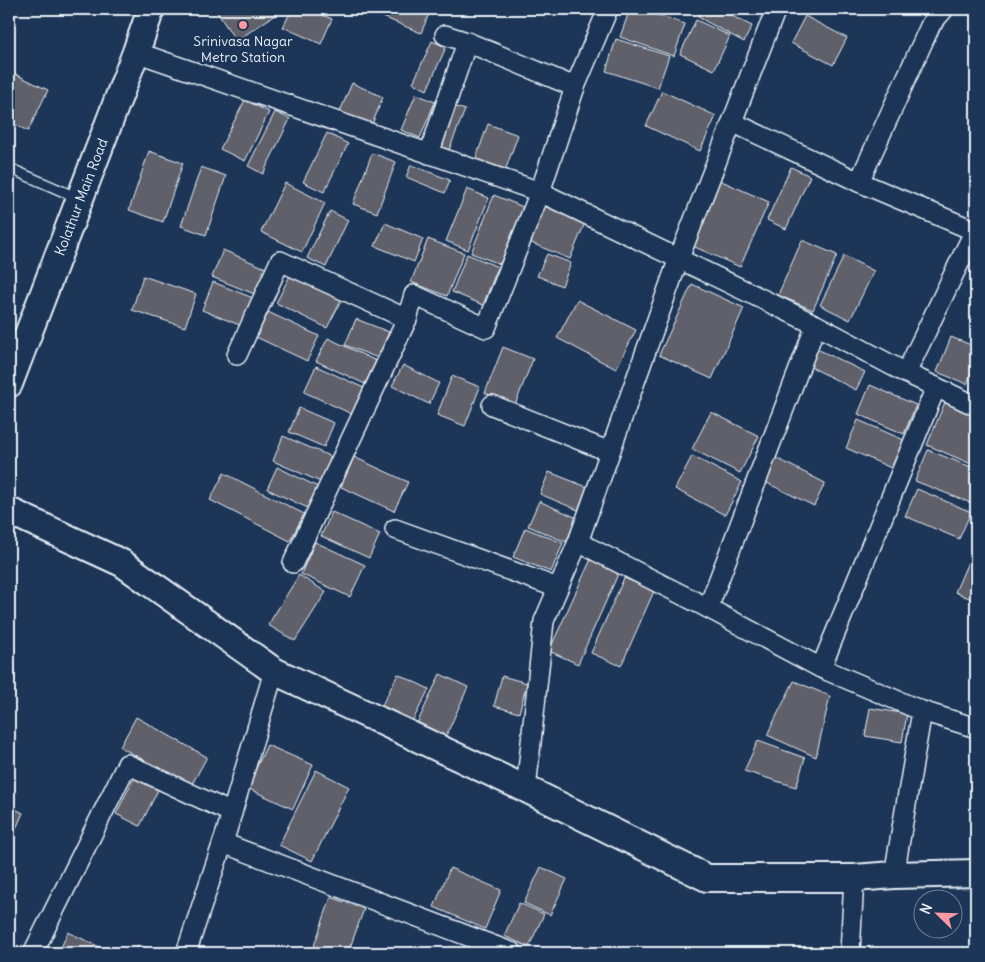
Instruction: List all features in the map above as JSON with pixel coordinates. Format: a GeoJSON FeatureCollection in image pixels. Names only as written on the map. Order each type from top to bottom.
{"type":"FeatureCollection","features":[{"type":"Feature","properties":{"kind":"street","name":"Kolathur Main Road"},"geometry":{"type":"LineString","coordinates":[[9,384],[151,9]]}},
{"type":"Feature","properties":{"kind":"street"},"geometry":{"type":"LineString","coordinates":[[293,563],[407,319],[414,295],[486,328],[540,192],[575,87],[608,9]]}},
{"type":"Feature","properties":{"kind":"street"},"geometry":{"type":"LineString","coordinates":[[526,788],[544,621],[578,542],[679,258],[776,9]]}},
{"type":"Feature","properties":{"kind":"street"},"geometry":{"type":"LineString","coordinates":[[859,182],[932,24],[944,9]]}},
{"type":"Feature","properties":{"kind":"street"},"geometry":{"type":"LineString","coordinates":[[445,35],[467,42],[575,87]]}},
{"type":"Feature","properties":{"kind":"street"},"geometry":{"type":"LineString","coordinates":[[430,154],[467,42]]}},
{"type":"Feature","properties":{"kind":"street"},"geometry":{"type":"LineString","coordinates":[[136,52],[540,192],[816,325],[906,373],[976,406]]}},
{"type":"Feature","properties":{"kind":"street"},"geometry":{"type":"LineString","coordinates":[[732,122],[859,182],[975,230],[906,373]]}},
{"type":"Feature","properties":{"kind":"street"},"geometry":{"type":"LineString","coordinates":[[236,355],[280,261],[407,319]]}},
{"type":"Feature","properties":{"kind":"street"},"geometry":{"type":"LineString","coordinates":[[708,608],[816,325]]}},
{"type":"Feature","properties":{"kind":"street"},"geometry":{"type":"LineString","coordinates":[[821,668],[936,388]]}},
{"type":"Feature","properties":{"kind":"street"},"geometry":{"type":"LineString","coordinates":[[492,405],[610,452]]}},
{"type":"Feature","properties":{"kind":"street"},"geometry":{"type":"LineString","coordinates":[[9,511],[122,563],[274,671],[526,788],[707,878],[854,878],[976,873]]}},
{"type":"Feature","properties":{"kind":"street"},"geometry":{"type":"LineString","coordinates":[[395,529],[558,588]]}},
{"type":"Feature","properties":{"kind":"street"},"geometry":{"type":"LineString","coordinates":[[578,542],[821,668],[922,712],[976,728]]}},
{"type":"Feature","properties":{"kind":"street"},"geometry":{"type":"LineString","coordinates":[[186,953],[223,843],[274,671]]}},
{"type":"Feature","properties":{"kind":"street"},"geometry":{"type":"LineString","coordinates":[[894,875],[922,712]]}},
{"type":"Feature","properties":{"kind":"street"},"geometry":{"type":"LineString","coordinates":[[33,953],[127,764],[232,813]]}},
{"type":"Feature","properties":{"kind":"street"},"geometry":{"type":"LineString","coordinates":[[223,843],[513,953]]}},
{"type":"Feature","properties":{"kind":"street"},"geometry":{"type":"LineString","coordinates":[[850,953],[854,878]]}},
{"type":"Feature","properties":{"kind":"lane"},"geometry":{"type":"LineString","coordinates":[[9,168],[80,199]]}},
{"type":"Feature","properties":{"kind":"building","name":"Srinivasa Nagar Metro Station"},"geometry":{"type":"Polygon","coordinates":[[[215,9],[284,9],[236,41],[215,9]]]}},
{"type":"Feature","properties":{"kind":"building"},"geometry":{"type":"Polygon","coordinates":[[[292,9],[308,9],[332,19],[321,44],[283,27],[292,9]]]}},
{"type":"Feature","properties":{"kind":"building"},"geometry":{"type":"Polygon","coordinates":[[[364,9],[431,9],[421,33],[364,9]]]}},
{"type":"Feature","properties":{"kind":"building"},"geometry":{"type":"Polygon","coordinates":[[[630,9],[640,9],[685,24],[674,56],[620,37],[630,9]]]}},
{"type":"Feature","properties":{"kind":"building"},"geometry":{"type":"Polygon","coordinates":[[[679,9],[695,9],[693,14],[679,9]]]}},
{"type":"Feature","properties":{"kind":"building"},"geometry":{"type":"Polygon","coordinates":[[[702,9],[718,9],[752,26],[744,42],[698,17],[702,9]]]}},
{"type":"Feature","properties":{"kind":"building"},"geometry":{"type":"Polygon","coordinates":[[[805,16],[847,38],[833,65],[791,43],[805,16]]]}},
{"type":"Feature","properties":{"kind":"building"},"geometry":{"type":"Polygon","coordinates":[[[696,20],[730,36],[714,70],[680,54],[696,20]]]}},
{"type":"Feature","properties":{"kind":"building"},"geometry":{"type":"Polygon","coordinates":[[[616,39],[669,56],[658,88],[606,71],[616,39]]]}},
{"type":"Feature","properties":{"kind":"building"},"geometry":{"type":"Polygon","coordinates":[[[432,41],[446,47],[427,90],[413,83],[432,41]]]}},
{"type":"Feature","properties":{"kind":"building"},"geometry":{"type":"Polygon","coordinates":[[[9,71],[48,90],[28,131],[9,122],[9,71]]]}},
{"type":"Feature","properties":{"kind":"building"},"geometry":{"type":"Polygon","coordinates":[[[352,83],[383,97],[371,127],[339,114],[352,83]]]}},
{"type":"Feature","properties":{"kind":"building"},"geometry":{"type":"Polygon","coordinates":[[[662,91],[716,116],[700,151],[646,126],[662,91]]]}},
{"type":"Feature","properties":{"kind":"building"},"geometry":{"type":"Polygon","coordinates":[[[416,94],[435,102],[420,138],[401,130],[416,94]]]}},
{"type":"Feature","properties":{"kind":"building"},"geometry":{"type":"Polygon","coordinates":[[[245,100],[269,112],[245,161],[220,149],[245,100]]]}},
{"type":"Feature","properties":{"kind":"building"},"geometry":{"type":"Polygon","coordinates":[[[451,105],[465,110],[449,150],[435,145],[451,105]]]}},
{"type":"Feature","properties":{"kind":"building"},"geometry":{"type":"Polygon","coordinates":[[[275,112],[290,119],[263,174],[248,166],[275,112]]]}},
{"type":"Feature","properties":{"kind":"building"},"geometry":{"type":"Polygon","coordinates":[[[488,124],[518,135],[505,171],[475,161],[488,124]]]}},
{"type":"Feature","properties":{"kind":"building"},"geometry":{"type":"Polygon","coordinates":[[[327,133],[348,144],[324,192],[303,182],[327,133]]]}},
{"type":"Feature","properties":{"kind":"building"},"geometry":{"type":"Polygon","coordinates":[[[149,151],[183,163],[163,222],[129,210],[149,151]]]}},
{"type":"Feature","properties":{"kind":"building"},"geometry":{"type":"Polygon","coordinates":[[[372,153],[396,162],[377,213],[353,204],[372,153]]]}},
{"type":"Feature","properties":{"kind":"building"},"geometry":{"type":"Polygon","coordinates":[[[411,165],[450,180],[445,193],[406,177],[411,165]]]}},
{"type":"Feature","properties":{"kind":"building"},"geometry":{"type":"Polygon","coordinates":[[[201,167],[226,176],[206,235],[181,226],[201,167]]]}},
{"type":"Feature","properties":{"kind":"building"},"geometry":{"type":"Polygon","coordinates":[[[791,167],[810,176],[786,229],[767,220],[791,167]]]}},
{"type":"Feature","properties":{"kind":"building"},"geometry":{"type":"Polygon","coordinates":[[[717,179],[769,202],[740,267],[688,244],[717,179]]]}},
{"type":"Feature","properties":{"kind":"building"},"geometry":{"type":"Polygon","coordinates":[[[285,183],[325,203],[302,252],[261,232],[285,183]]]}},
{"type":"Feature","properties":{"kind":"building"},"geometry":{"type":"Polygon","coordinates":[[[467,189],[489,198],[468,250],[446,241],[467,189]]]}},
{"type":"Feature","properties":{"kind":"building"},"geometry":{"type":"Polygon","coordinates":[[[494,195],[523,207],[500,264],[471,253],[494,195]]]}},
{"type":"Feature","properties":{"kind":"building"},"geometry":{"type":"Polygon","coordinates":[[[544,206],[585,223],[570,259],[529,242],[544,206]]]}},
{"type":"Feature","properties":{"kind":"building"},"geometry":{"type":"Polygon","coordinates":[[[330,211],[348,220],[326,267],[307,258],[330,211]]]}},
{"type":"Feature","properties":{"kind":"building"},"geometry":{"type":"Polygon","coordinates":[[[385,223],[423,239],[414,262],[375,246],[385,223]]]}},
{"type":"Feature","properties":{"kind":"building"},"geometry":{"type":"Polygon","coordinates":[[[428,239],[464,253],[447,296],[411,282],[428,239]]]}},
{"type":"Feature","properties":{"kind":"building"},"geometry":{"type":"Polygon","coordinates":[[[802,240],[837,255],[813,310],[778,295],[802,240]]]}},
{"type":"Feature","properties":{"kind":"building"},"geometry":{"type":"Polygon","coordinates":[[[223,250],[268,269],[257,295],[212,277],[223,250]]]}},
{"type":"Feature","properties":{"kind":"building"},"geometry":{"type":"Polygon","coordinates":[[[467,254],[498,267],[483,305],[452,292],[467,254]]]}},
{"type":"Feature","properties":{"kind":"building"},"geometry":{"type":"Polygon","coordinates":[[[547,254],[571,263],[562,286],[537,276],[547,254]]]}},
{"type":"Feature","properties":{"kind":"building"},"geometry":{"type":"Polygon","coordinates":[[[844,256],[874,271],[850,320],[820,305],[844,256]]]}},
{"type":"Feature","properties":{"kind":"building"},"geometry":{"type":"Polygon","coordinates":[[[291,274],[342,299],[327,328],[276,303],[291,274]]]}},
{"type":"Feature","properties":{"kind":"building"},"geometry":{"type":"Polygon","coordinates":[[[143,276],[196,294],[185,327],[132,310],[143,276]]]}},
{"type":"Feature","properties":{"kind":"building"},"geometry":{"type":"Polygon","coordinates":[[[213,282],[253,298],[242,326],[202,310],[213,282]]]}},
{"type":"Feature","properties":{"kind":"building"},"geometry":{"type":"Polygon","coordinates":[[[692,284],[744,308],[712,379],[659,355],[692,284]]]}},
{"type":"Feature","properties":{"kind":"building"},"geometry":{"type":"Polygon","coordinates":[[[577,300],[636,330],[616,369],[557,338],[577,300]]]}},
{"type":"Feature","properties":{"kind":"building"},"geometry":{"type":"Polygon","coordinates":[[[268,312],[319,336],[307,361],[256,337],[268,312]]]}},
{"type":"Feature","properties":{"kind":"building"},"geometry":{"type":"Polygon","coordinates":[[[356,319],[389,332],[378,358],[345,345],[356,319]]]}},
{"type":"Feature","properties":{"kind":"building"},"geometry":{"type":"Polygon","coordinates":[[[951,337],[976,347],[976,361],[967,384],[937,372],[951,337]]]}},
{"type":"Feature","properties":{"kind":"building"},"geometry":{"type":"Polygon","coordinates":[[[328,338],[376,361],[365,384],[316,361],[328,338]]]}},
{"type":"Feature","properties":{"kind":"building"},"geometry":{"type":"Polygon","coordinates":[[[503,347],[533,359],[515,405],[485,393],[503,347]]]}},
{"type":"Feature","properties":{"kind":"building"},"geometry":{"type":"Polygon","coordinates":[[[817,349],[865,372],[856,390],[809,366],[817,349]]]}},
{"type":"Feature","properties":{"kind":"building"},"geometry":{"type":"Polygon","coordinates":[[[403,365],[439,383],[429,404],[392,386],[403,365]]]}},
{"type":"Feature","properties":{"kind":"building"},"geometry":{"type":"Polygon","coordinates":[[[316,366],[366,389],[354,415],[304,392],[316,366]]]}},
{"type":"Feature","properties":{"kind":"building"},"geometry":{"type":"Polygon","coordinates":[[[452,376],[480,387],[465,426],[437,415],[452,376]]]}},
{"type":"Feature","properties":{"kind":"building"},"geometry":{"type":"Polygon","coordinates":[[[870,385],[916,405],[904,434],[858,414],[870,385]]]}},
{"type":"Feature","properties":{"kind":"building"},"geometry":{"type":"Polygon","coordinates":[[[945,402],[976,415],[976,466],[927,445],[945,402]]]}},
{"type":"Feature","properties":{"kind":"building"},"geometry":{"type":"Polygon","coordinates":[[[299,408],[334,423],[324,447],[289,432],[299,408]]]}},
{"type":"Feature","properties":{"kind":"building"},"geometry":{"type":"Polygon","coordinates":[[[711,412],[759,436],[740,473],[692,449],[711,412]]]}},
{"type":"Feature","properties":{"kind":"building"},"geometry":{"type":"Polygon","coordinates":[[[858,420],[904,440],[891,468],[846,448],[858,420]]]}},
{"type":"Feature","properties":{"kind":"building"},"geometry":{"type":"Polygon","coordinates":[[[283,436],[334,458],[323,483],[273,461],[283,436]]]}},
{"type":"Feature","properties":{"kind":"building"},"geometry":{"type":"Polygon","coordinates":[[[928,450],[976,469],[976,505],[915,481],[928,450]]]}},
{"type":"Feature","properties":{"kind":"building"},"geometry":{"type":"Polygon","coordinates":[[[692,456],[742,482],[725,515],[675,489],[692,456]]]}},
{"type":"Feature","properties":{"kind":"building"},"geometry":{"type":"Polygon","coordinates":[[[354,457],[408,482],[394,511],[341,487],[354,457]]]}},
{"type":"Feature","properties":{"kind":"building"},"geometry":{"type":"Polygon","coordinates":[[[776,458],[825,483],[814,506],[765,482],[776,458]]]}},
{"type":"Feature","properties":{"kind":"building"},"geometry":{"type":"Polygon","coordinates":[[[277,467],[320,488],[310,509],[267,489],[277,467]]]}},
{"type":"Feature","properties":{"kind":"building"},"geometry":{"type":"Polygon","coordinates":[[[549,472],[587,487],[578,510],[540,494],[549,472]]]}},
{"type":"Feature","properties":{"kind":"building"},"geometry":{"type":"Polygon","coordinates":[[[224,473],[304,514],[290,541],[210,500],[224,473]]]}},
{"type":"Feature","properties":{"kind":"building"},"geometry":{"type":"Polygon","coordinates":[[[917,489],[971,512],[959,539],[905,516],[917,489]]]}},
{"type":"Feature","properties":{"kind":"building"},"geometry":{"type":"Polygon","coordinates":[[[539,501],[577,518],[566,542],[528,526],[539,501]]]}},
{"type":"Feature","properties":{"kind":"building"},"geometry":{"type":"Polygon","coordinates":[[[332,512],[380,534],[369,558],[321,536],[332,512]]]}},
{"type":"Feature","properties":{"kind":"building"},"geometry":{"type":"Polygon","coordinates":[[[525,528],[563,543],[551,572],[513,557],[525,528]]]}},
{"type":"Feature","properties":{"kind":"building"},"geometry":{"type":"Polygon","coordinates":[[[315,542],[365,565],[350,597],[301,574],[315,542]]]}},
{"type":"Feature","properties":{"kind":"building"},"geometry":{"type":"Polygon","coordinates":[[[591,559],[619,572],[578,664],[549,651],[591,559]]]}},
{"type":"Feature","properties":{"kind":"building"},"geometry":{"type":"Polygon","coordinates":[[[968,562],[976,566],[976,601],[955,592],[968,562]]]}},
{"type":"Feature","properties":{"kind":"building"},"geometry":{"type":"Polygon","coordinates":[[[299,575],[326,592],[295,641],[268,625],[299,575]]]}},
{"type":"Feature","properties":{"kind":"building"},"geometry":{"type":"Polygon","coordinates":[[[624,578],[654,591],[621,666],[591,653],[624,578]]]}},
{"type":"Feature","properties":{"kind":"building"},"geometry":{"type":"Polygon","coordinates":[[[398,674],[429,689],[412,722],[381,707],[398,674]]]}},
{"type":"Feature","properties":{"kind":"building"},"geometry":{"type":"Polygon","coordinates":[[[440,674],[468,687],[445,738],[416,726],[440,674]]]}},
{"type":"Feature","properties":{"kind":"building"},"geometry":{"type":"Polygon","coordinates":[[[502,676],[527,683],[519,713],[494,706],[502,676]]]}},
{"type":"Feature","properties":{"kind":"building"},"geometry":{"type":"Polygon","coordinates":[[[794,681],[830,696],[816,757],[767,735],[794,681]]]}},
{"type":"Feature","properties":{"kind":"building"},"geometry":{"type":"Polygon","coordinates":[[[870,708],[907,714],[902,742],[865,736],[870,708]]]}},
{"type":"Feature","properties":{"kind":"building"},"geometry":{"type":"Polygon","coordinates":[[[136,717],[207,757],[191,786],[120,747],[136,717]]]}},
{"type":"Feature","properties":{"kind":"building"},"geometry":{"type":"Polygon","coordinates":[[[758,741],[805,758],[796,787],[744,771],[758,741]]]}},
{"type":"Feature","properties":{"kind":"building"},"geometry":{"type":"Polygon","coordinates":[[[267,745],[313,765],[293,809],[247,788],[267,745]]]}},
{"type":"Feature","properties":{"kind":"building"},"geometry":{"type":"Polygon","coordinates":[[[316,770],[349,787],[312,861],[279,845],[316,770]]]}},
{"type":"Feature","properties":{"kind":"building"},"geometry":{"type":"Polygon","coordinates":[[[134,778],[158,790],[140,826],[116,814],[134,778]]]}},
{"type":"Feature","properties":{"kind":"building"},"geometry":{"type":"Polygon","coordinates":[[[9,806],[23,813],[10,842],[9,842],[9,806]]]}},
{"type":"Feature","properties":{"kind":"building"},"geometry":{"type":"Polygon","coordinates":[[[541,867],[567,879],[550,915],[524,903],[541,867]]]}},
{"type":"Feature","properties":{"kind":"building"},"geometry":{"type":"Polygon","coordinates":[[[450,868],[501,890],[485,929],[434,907],[450,868]]]}},
{"type":"Feature","properties":{"kind":"building"},"geometry":{"type":"Polygon","coordinates":[[[331,897],[364,909],[348,953],[334,953],[314,946],[331,897]]]}},
{"type":"Feature","properties":{"kind":"building"},"geometry":{"type":"Polygon","coordinates":[[[519,903],[544,914],[529,947],[504,936],[519,903]]]}},
{"type":"Feature","properties":{"kind":"building"},"geometry":{"type":"Polygon","coordinates":[[[68,932],[106,950],[104,953],[59,952],[68,932]]]}},
{"type":"Feature","properties":{"kind":"building"},"geometry":{"type":"Polygon","coordinates":[[[138,945],[158,953],[135,953],[138,945]]]}},
{"type":"Feature","properties":{"kind":"place","name":"Srinivasa Nagar Metro Station"},"geometry":{"type":"Point","coordinates":[243,25]}}]}
